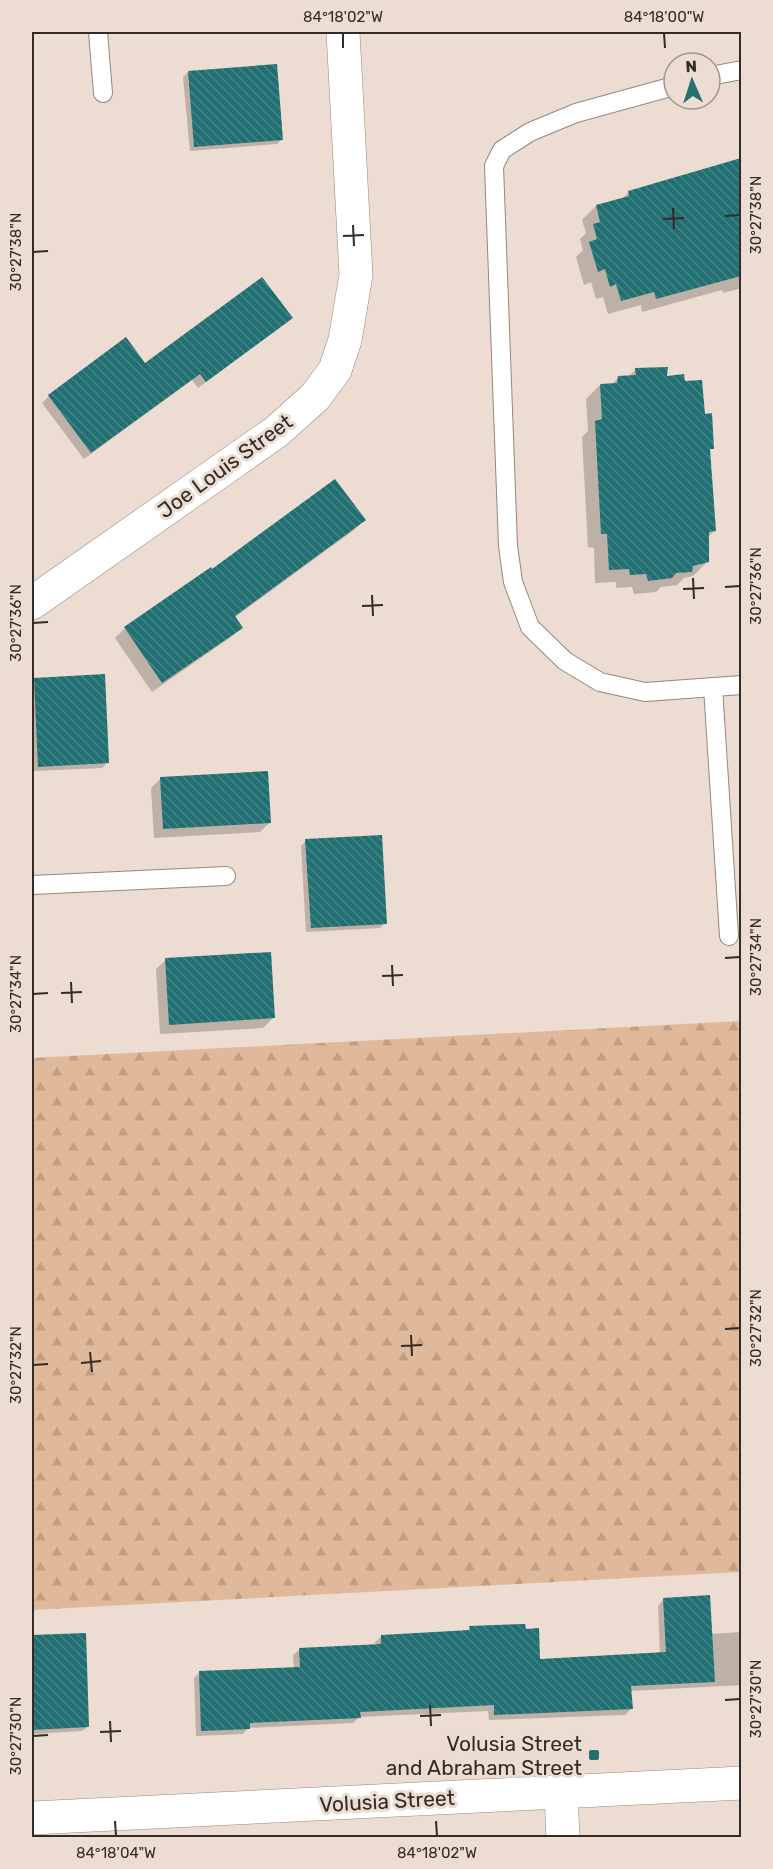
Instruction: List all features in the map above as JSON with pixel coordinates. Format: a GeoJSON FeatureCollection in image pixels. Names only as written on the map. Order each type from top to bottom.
{"type":"FeatureCollection","features":[{"type":"Feature","properties":{"kind":"street","name":"Joe Louis Street"},"geometry":{"type":"LineString","coordinates":[[32,603],[276,432],[315,397],[335,370],[345,340],[356,275],[343,32]]}},
{"type":"Feature","properties":{"kind":"street","name":"Volusia Street"},"geometry":{"type":"LineString","coordinates":[[32,1818],[741,1783]]}},
{"type":"Feature","properties":{"kind":"street"},"geometry":{"type":"LineString","coordinates":[[561,1793],[563,1838]]}},
{"type":"Feature","properties":{"kind":"lane"},"geometry":{"type":"LineString","coordinates":[[98,32],[103,93]]}},
{"type":"Feature","properties":{"kind":"lane"},"geometry":{"type":"LineString","coordinates":[[722,74],[741,70]]}},
{"type":"Feature","properties":{"kind":"lane"},"geometry":{"type":"LineString","coordinates":[[662,89],[576,113],[530,132],[502,150],[494,166],[508,546],[513,582],[530,627],[565,661],[600,682],[645,692],[741,685]]}},
{"type":"Feature","properties":{"kind":"lane"},"geometry":{"type":"LineString","coordinates":[[713,687],[729,936]]}},
{"type":"Feature","properties":{"kind":"lane"},"geometry":{"type":"LineString","coordinates":[[32,885],[226,876]]}},
{"type":"Feature","properties":{"kind":"green space"},"geometry":{"type":"Polygon","coordinates":[[[741,1021],[741,1572],[32,1610],[32,1058],[741,1021]]]}},
{"type":"Feature","properties":{"kind":"building"},"geometry":{"type":"Polygon","coordinates":[[[277,64],[283,140],[194,147],[188,71],[277,64]]]}},
{"type":"Feature","properties":{"kind":"building"},"geometry":{"type":"Polygon","coordinates":[[[741,158],[741,276],[656,299],[654,292],[621,301],[616,284],[610,287],[605,269],[598,272],[589,242],[597,239],[593,224],[600,222],[596,205],[629,196],[628,191],[741,158]]]}},
{"type":"Feature","properties":{"kind":"building"},"geometry":{"type":"Polygon","coordinates":[[[262,277],[293,318],[206,382],[200,374],[91,453],[48,395],[126,337],[145,363],[262,277]]]}},
{"type":"Feature","properties":{"kind":"building"},"geometry":{"type":"Polygon","coordinates":[[[668,367],[667,376],[684,374],[685,381],[702,380],[705,414],[712,413],[714,449],[710,449],[716,531],[709,532],[709,562],[693,566],[692,572],[676,573],[672,578],[648,581],[646,574],[630,575],[629,569],[609,570],[607,534],[601,534],[595,421],[602,419],[600,384],[617,383],[618,376],[636,375],[635,368],[668,367]]]}},
{"type":"Feature","properties":{"kind":"building"},"geometry":{"type":"Polygon","coordinates":[[[335,479],[366,520],[235,616],[243,628],[162,683],[124,627],[211,567],[212,569],[335,479]]]}},
{"type":"Feature","properties":{"kind":"building"},"geometry":{"type":"Polygon","coordinates":[[[105,674],[109,763],[38,767],[34,678],[105,674]]]}},
{"type":"Feature","properties":{"kind":"building"},"geometry":{"type":"Polygon","coordinates":[[[268,771],[271,823],[163,829],[160,777],[268,771]]]}},
{"type":"Feature","properties":{"kind":"building"},"geometry":{"type":"Polygon","coordinates":[[[382,835],[387,924],[311,928],[305,839],[382,835]]]}},
{"type":"Feature","properties":{"kind":"building"},"geometry":{"type":"Polygon","coordinates":[[[271,952],[275,1018],[169,1025],[165,958],[271,952]]]}},
{"type":"Feature","properties":{"kind":"building"},"geometry":{"type":"Polygon","coordinates":[[[710,1595],[715,1682],[631,1686],[633,1709],[494,1715],[494,1705],[360,1712],[361,1718],[250,1723],[250,1729],[201,1731],[199,1671],[300,1667],[299,1648],[381,1644],[381,1635],[470,1630],[469,1626],[525,1624],[526,1629],[539,1628],[540,1659],[666,1652],[663,1598],[710,1595]]]}},
{"type":"Feature","properties":{"kind":"building"},"geometry":{"type":"Polygon","coordinates":[[[86,1633],[89,1727],[32,1730],[32,1635],[86,1633]]]}},
{"type":"Feature","properties":{"kind":"place","name":"Volusia Street and Abraham Street"},"geometry":{"type":"Point","coordinates":[594,1755]}}]}
